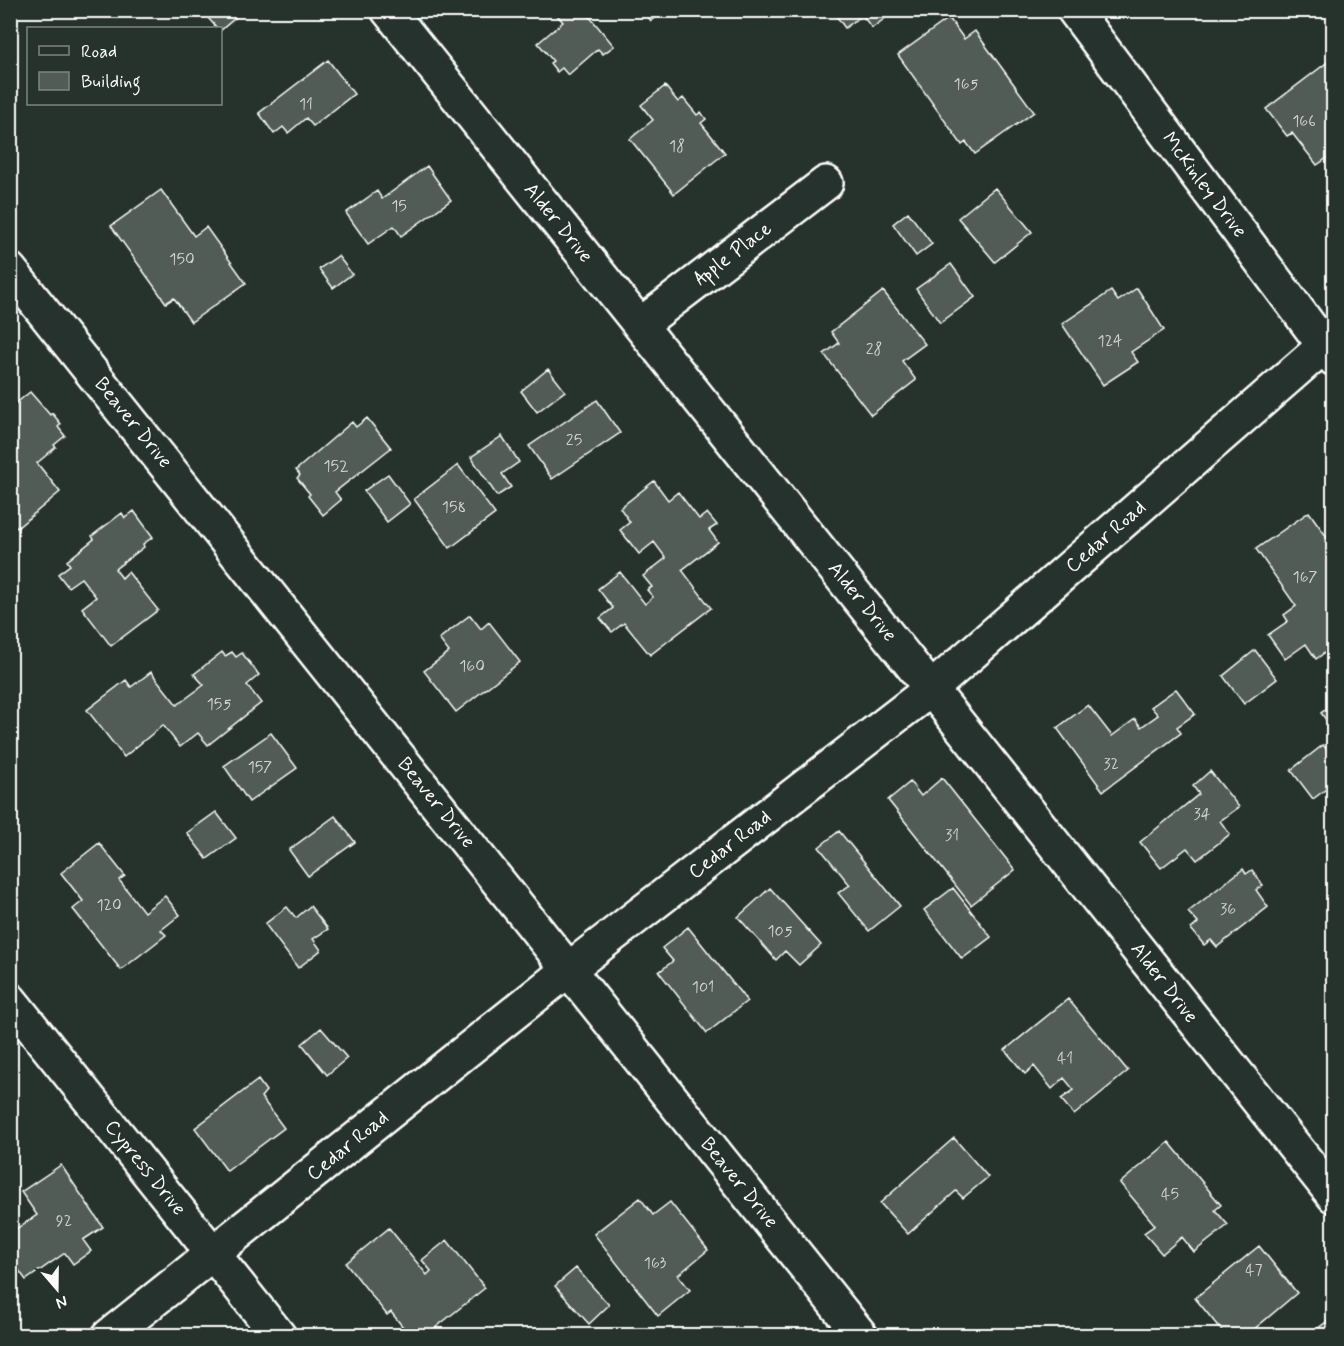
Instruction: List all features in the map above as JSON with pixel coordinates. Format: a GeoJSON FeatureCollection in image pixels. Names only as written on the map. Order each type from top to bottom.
{"type":"FeatureCollection","features":[{"type":"Feature","properties":{"kind":"street","name":"Alder Drive"},"geometry":{"type":"LineString","coordinates":[[388,10],[1334,1197]]}},
{"type":"Feature","properties":{"kind":"street","name":"McKinley Drive"},"geometry":{"type":"LineString","coordinates":[[1074,10],[1330,346]]}},
{"type":"Feature","properties":{"kind":"street","name":"Apple Place"},"geometry":{"type":"LineString","coordinates":[[640,325],[826,183]]}},
{"type":"Feature","properties":{"kind":"street","name":"Beaver Drive"},"geometry":{"type":"LineString","coordinates":[[10,270],[861,1335]]}},
{"type":"Feature","properties":{"kind":"street","name":"Cedar Road"},"geometry":{"type":"LineString","coordinates":[[109,1335],[214,1254],[569,969],[931,689],[1330,346]]}},
{"type":"Feature","properties":{"kind":"street","name":"Cypress Drive"},"geometry":{"type":"LineString","coordinates":[[10,1000],[279,1335]]}},
{"type":"Feature","properties":{"kind":"building"},"geometry":{"type":"Polygon","coordinates":[[[201,10],[244,10],[222,29],[222,27],[216,27],[201,10]]]}},
{"type":"Feature","properties":{"kind":"building"},"geometry":{"type":"Polygon","coordinates":[[[563,10],[584,10],[614,46],[603,54],[598,49],[568,75],[562,68],[557,72],[550,63],[553,61],[538,43],[563,22],[557,15],[563,10]]]}},
{"type":"Feature","properties":{"kind":"building"},"geometry":{"type":"Polygon","coordinates":[[[643,10],[663,10],[651,21],[643,10]]]}},
{"type":"Feature","properties":{"kind":"building"},"geometry":{"type":"Polygon","coordinates":[[[832,10],[896,10],[872,28],[862,15],[845,28],[832,10]]]}},
{"type":"Feature","properties":{"kind":"building"},"geometry":{"type":"Polygon","coordinates":[[[949,18],[964,39],[975,31],[1034,112],[975,154],[966,142],[962,145],[898,55],[949,18]]]}},
{"type":"Feature","properties":{"kind":"building"},"geometry":{"type":"Polygon","coordinates":[[[328,60],[354,94],[313,126],[306,118],[288,133],[283,127],[274,134],[259,113],[328,60]]]}},
{"type":"Feature","properties":{"kind":"building"},"geometry":{"type":"Polygon","coordinates":[[[1329,61],[1334,67],[1334,153],[1317,165],[1292,133],[1287,136],[1266,109],[1329,61]]]}},
{"type":"Feature","properties":{"kind":"building"},"geometry":{"type":"Polygon","coordinates":[[[665,86],[678,102],[683,98],[697,115],[701,112],[706,119],[701,123],[725,153],[674,194],[630,139],[653,120],[641,105],[665,86]]]}},
{"type":"Feature","properties":{"kind":"building"},"geometry":{"type":"Polygon","coordinates":[[[427,166],[451,200],[401,236],[394,226],[368,244],[346,213],[377,191],[382,199],[427,166]]]}},
{"type":"Feature","properties":{"kind":"building"},"geometry":{"type":"Polygon","coordinates":[[[995,188],[1032,232],[995,262],[958,218],[995,188]]]}},
{"type":"Feature","properties":{"kind":"building"},"geometry":{"type":"Polygon","coordinates":[[[161,190],[194,236],[206,227],[246,283],[191,322],[174,298],[166,303],[111,226],[161,190]]]}},
{"type":"Feature","properties":{"kind":"building"},"geometry":{"type":"Polygon","coordinates":[[[908,212],[932,244],[916,256],[893,224],[908,212]]]}},
{"type":"Feature","properties":{"kind":"building"},"geometry":{"type":"Polygon","coordinates":[[[338,256],[352,274],[333,288],[319,269],[338,256]]]}},
{"type":"Feature","properties":{"kind":"building"},"geometry":{"type":"Polygon","coordinates":[[[951,264],[975,297],[940,323],[916,289],[951,264]]]}},
{"type":"Feature","properties":{"kind":"building"},"geometry":{"type":"Polygon","coordinates":[[[1137,288],[1164,330],[1131,352],[1138,362],[1103,385],[1062,324],[1111,291],[1118,301],[1137,288]]]}},
{"type":"Feature","properties":{"kind":"building"},"geometry":{"type":"Polygon","coordinates":[[[883,291],[925,344],[902,361],[916,380],[871,415],[824,354],[839,343],[831,332],[883,291]]]}},
{"type":"Feature","properties":{"kind":"building"},"geometry":{"type":"Polygon","coordinates":[[[548,369],[565,391],[537,412],[521,391],[548,369]]]}},
{"type":"Feature","properties":{"kind":"building"},"geometry":{"type":"Polygon","coordinates":[[[30,392],[61,424],[58,427],[65,436],[37,463],[60,492],[17,528],[10,520],[10,408],[30,392]]]}},
{"type":"Feature","properties":{"kind":"building"},"geometry":{"type":"Polygon","coordinates":[[[597,400],[620,433],[552,479],[529,446],[597,400]]]}},
{"type":"Feature","properties":{"kind":"building"},"geometry":{"type":"Polygon","coordinates":[[[367,418],[391,448],[335,492],[341,500],[323,515],[297,478],[300,475],[296,470],[352,422],[356,427],[367,418]]]}},
{"type":"Feature","properties":{"kind":"building"},"geometry":{"type":"Polygon","coordinates":[[[502,436],[519,462],[502,474],[511,487],[497,496],[471,457],[502,436]]]}},
{"type":"Feature","properties":{"kind":"building"},"geometry":{"type":"Polygon","coordinates":[[[458,465],[495,514],[450,548],[414,499],[458,465]]]}},
{"type":"Feature","properties":{"kind":"building"},"geometry":{"type":"Polygon","coordinates":[[[388,474],[410,504],[387,522],[364,491],[388,474]]]}},
{"type":"Feature","properties":{"kind":"building"},"geometry":{"type":"Polygon","coordinates":[[[654,481],[668,500],[678,492],[699,519],[707,513],[717,525],[709,530],[718,542],[682,570],[711,608],[650,655],[624,623],[612,632],[600,618],[613,608],[598,589],[620,572],[645,604],[653,597],[647,590],[652,587],[643,576],[666,558],[654,542],[639,554],[620,530],[630,522],[620,508],[654,481]]]}},
{"type":"Feature","properties":{"kind":"building"},"geometry":{"type":"Polygon","coordinates":[[[134,511],[153,537],[143,544],[144,547],[115,569],[122,578],[128,572],[158,610],[111,646],[82,608],[96,597],[81,578],[68,587],[58,574],[70,565],[67,561],[94,539],[92,536],[122,513],[125,518],[134,511]]]}},
{"type":"Feature","properties":{"kind":"building"},"geometry":{"type":"Polygon","coordinates":[[[1309,512],[1334,547],[1334,646],[1316,659],[1306,644],[1285,659],[1268,635],[1288,621],[1284,615],[1296,606],[1256,549],[1309,512]]]}},
{"type":"Feature","properties":{"kind":"building"},"geometry":{"type":"Polygon","coordinates":[[[470,615],[481,629],[489,622],[520,662],[456,712],[424,671],[449,652],[439,639],[470,615]]]}},
{"type":"Feature","properties":{"kind":"building"},"geometry":{"type":"Polygon","coordinates":[[[1255,650],[1277,679],[1244,704],[1223,676],[1255,650]]]}},
{"type":"Feature","properties":{"kind":"building"},"geometry":{"type":"Polygon","coordinates":[[[222,652],[225,656],[232,652],[236,657],[242,653],[259,675],[247,685],[261,703],[208,745],[198,733],[180,747],[163,725],[124,757],[87,710],[126,680],[131,687],[151,672],[177,705],[204,685],[194,674],[222,652]]]}},
{"type":"Feature","properties":{"kind":"building"},"geometry":{"type":"Polygon","coordinates":[[[1176,689],[1195,714],[1177,727],[1181,733],[1103,791],[1057,728],[1088,705],[1112,736],[1135,719],[1141,727],[1158,715],[1151,707],[1176,689]]]}},
{"type":"Feature","properties":{"kind":"building"},"geometry":{"type":"Polygon","coordinates":[[[1334,703],[1334,731],[1321,713],[1334,703]]]}},
{"type":"Feature","properties":{"kind":"building"},"geometry":{"type":"Polygon","coordinates":[[[271,733],[297,768],[249,802],[224,766],[271,733]]]}},
{"type":"Feature","properties":{"kind":"building"},"geometry":{"type":"Polygon","coordinates":[[[1323,745],[1334,758],[1334,783],[1313,799],[1291,770],[1323,745]]]}},
{"type":"Feature","properties":{"kind":"building"},"geometry":{"type":"Polygon","coordinates":[[[1210,771],[1239,807],[1220,821],[1230,834],[1197,860],[1187,848],[1161,868],[1140,842],[1199,794],[1193,786],[1210,771]]]}},
{"type":"Feature","properties":{"kind":"building"},"geometry":{"type":"Polygon","coordinates":[[[942,778],[1015,870],[971,905],[888,800],[910,782],[921,796],[942,778]]]}},
{"type":"Feature","properties":{"kind":"building"},"geometry":{"type":"Polygon","coordinates":[[[216,812],[236,838],[207,859],[187,833],[216,812]]]}},
{"type":"Feature","properties":{"kind":"building"},"geometry":{"type":"Polygon","coordinates":[[[335,816],[355,842],[308,876],[289,850],[335,816]]]}},
{"type":"Feature","properties":{"kind":"building"},"geometry":{"type":"Polygon","coordinates":[[[839,831],[900,906],[869,931],[838,893],[850,885],[819,847],[839,831]]]}},
{"type":"Feature","properties":{"kind":"building"},"geometry":{"type":"Polygon","coordinates":[[[99,843],[125,876],[119,880],[144,912],[165,896],[180,915],[161,930],[166,935],[121,970],[73,909],[83,901],[61,873],[99,843]]]}},
{"type":"Feature","properties":{"kind":"building"},"geometry":{"type":"Polygon","coordinates":[[[1243,869],[1246,874],[1252,870],[1263,885],[1256,890],[1268,907],[1217,947],[1211,940],[1204,945],[1191,929],[1198,923],[1188,912],[1243,869]]]}},
{"type":"Feature","properties":{"kind":"building"},"geometry":{"type":"Polygon","coordinates":[[[770,888],[821,945],[799,965],[785,951],[776,960],[738,917],[770,888]]]}},
{"type":"Feature","properties":{"kind":"building"},"geometry":{"type":"Polygon","coordinates":[[[953,888],[991,937],[962,959],[924,910],[953,888]]]}},
{"type":"Feature","properties":{"kind":"building"},"geometry":{"type":"Polygon","coordinates":[[[310,906],[328,929],[313,939],[321,950],[298,968],[265,924],[287,907],[296,918],[310,906]]]}},
{"type":"Feature","properties":{"kind":"building"},"geometry":{"type":"Polygon","coordinates":[[[688,927],[747,1001],[707,1033],[659,972],[673,961],[662,948],[688,927]]]}},
{"type":"Feature","properties":{"kind":"building"},"geometry":{"type":"Polygon","coordinates":[[[1068,999],[1128,1071],[1074,1115],[1061,1099],[1074,1090],[1064,1078],[1052,1089],[1034,1066],[1025,1074],[1005,1050],[1068,999]]]}},
{"type":"Feature","properties":{"kind":"building"},"geometry":{"type":"Polygon","coordinates":[[[1334,1023],[1334,1035],[1328,1028],[1334,1023]]]}},
{"type":"Feature","properties":{"kind":"building"},"geometry":{"type":"Polygon","coordinates":[[[321,1028],[347,1058],[327,1075],[302,1044],[321,1028]]]}},
{"type":"Feature","properties":{"kind":"building"},"geometry":{"type":"Polygon","coordinates":[[[258,1080],[266,1091],[261,1097],[284,1128],[227,1171],[195,1128],[258,1080]]]}},
{"type":"Feature","properties":{"kind":"building"},"geometry":{"type":"Polygon","coordinates":[[[954,1138],[988,1177],[963,1198],[956,1191],[908,1234],[880,1203],[954,1138]]]}},
{"type":"Feature","properties":{"kind":"building"},"geometry":{"type":"Polygon","coordinates":[[[1169,1142],[1221,1205],[1215,1210],[1228,1225],[1194,1252],[1182,1237],[1162,1254],[1144,1233],[1155,1225],[1120,1183],[1169,1142]]]}},
{"type":"Feature","properties":{"kind":"building"},"geometry":{"type":"Polygon","coordinates":[[[61,1165],[103,1227],[83,1240],[91,1251],[73,1264],[65,1253],[26,1280],[10,1258],[10,1233],[37,1215],[21,1192],[61,1165]]]}},
{"type":"Feature","properties":{"kind":"building"},"geometry":{"type":"Polygon","coordinates":[[[640,1198],[653,1215],[670,1202],[708,1250],[678,1275],[690,1290],[658,1316],[594,1234],[640,1198]]]}},
{"type":"Feature","properties":{"kind":"building"},"geometry":{"type":"Polygon","coordinates":[[[389,1228],[427,1275],[431,1271],[422,1260],[447,1240],[485,1288],[425,1336],[410,1336],[391,1312],[387,1315],[346,1263],[389,1228]]]}},
{"type":"Feature","properties":{"kind":"building"},"geometry":{"type":"Polygon","coordinates":[[[1259,1246],[1297,1293],[1246,1336],[1226,1336],[1195,1298],[1259,1246]]]}},
{"type":"Feature","properties":{"kind":"building"},"geometry":{"type":"Polygon","coordinates":[[[576,1268],[609,1305],[589,1324],[555,1286],[576,1268]]]}},
{"type":"Feature","properties":{"kind":"building"},"geometry":{"type":"Polygon","coordinates":[[[1334,1316],[1334,1336],[1308,1336],[1334,1316]]]}}]}
